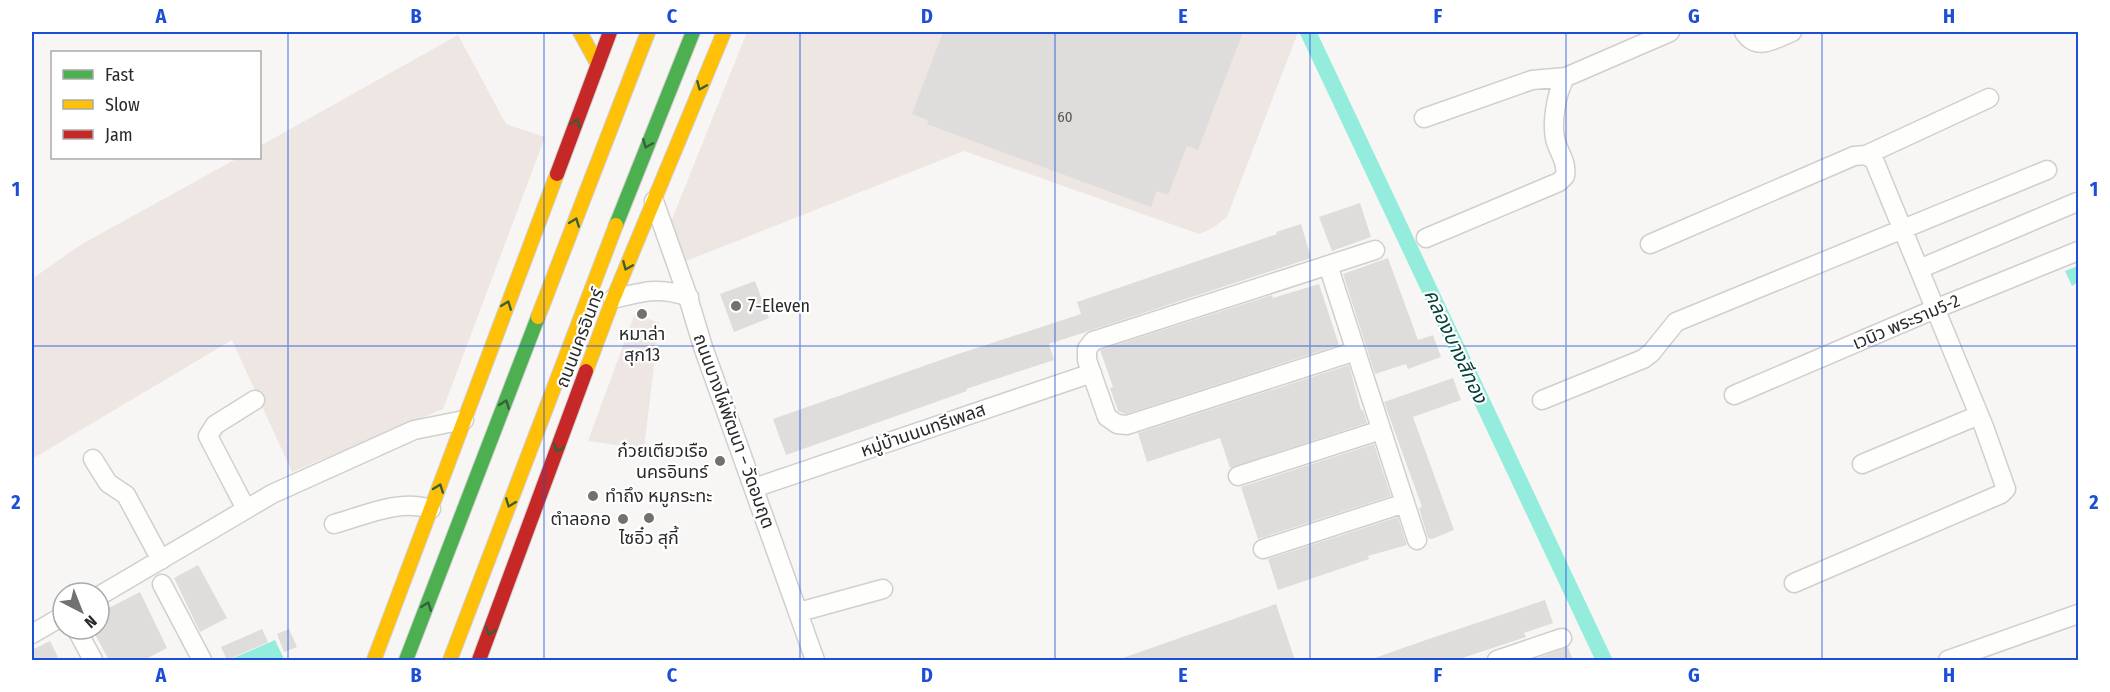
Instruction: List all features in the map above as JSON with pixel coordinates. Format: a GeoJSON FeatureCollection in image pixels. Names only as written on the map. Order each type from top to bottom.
{"type":"FeatureCollection","features":[{"type":"Feature","properties":{"kind":"main road"},"geometry":{"type":"LineString","coordinates":[[580,32],[598,65]]}},
{"type":"Feature","properties":{"kind":"main road"},"geometry":{"type":"LineString","coordinates":[[374,660],[610,32]]}},
{"type":"Feature","properties":{"kind":"main road"},"geometry":{"type":"LineString","coordinates":[[406,660],[648,32]]}},
{"type":"Feature","properties":{"kind":"main road","name":"ถนนนครอินทร์"},"geometry":{"type":"LineString","coordinates":[[450,660],[643,156],[693,32]]}},
{"type":"Feature","properties":{"kind":"main road","name":"ถนนนครอินทร์"},"geometry":{"type":"LineString","coordinates":[[479,660],[613,299],[724,32]]}},
{"type":"Feature","properties":{"kind":"street"},"geometry":{"type":"LineString","coordinates":[[1424,118],[1532,80],[1566,77],[1670,32]]}},
{"type":"Feature","properties":{"kind":"street"},"geometry":{"type":"LineString","coordinates":[[1750,37],[1767,42],[1792,32]]}},
{"type":"Feature","properties":{"kind":"street"},"geometry":{"type":"LineString","coordinates":[[1426,238],[1559,182],[1565,176],[1564,161],[1556,143],[1554,129],[1557,95],[1566,77]]}},
{"type":"Feature","properties":{"kind":"street"},"geometry":{"type":"LineString","coordinates":[[1650,243],[1854,156],[1866,155],[1989,98]]}},
{"type":"Feature","properties":{"kind":"street"},"geometry":{"type":"LineString","coordinates":[[1794,583],[2001,494],[2006,489],[1979,415],[1874,160],[1866,155]]}},
{"type":"Feature","properties":{"kind":"street"},"geometry":{"type":"LineString","coordinates":[[1542,400],[1642,359],[1651,353],[1676,322],[2047,170]]}},
{"type":"Feature","properties":{"kind":"street","name":"ถนนบางไผ่พัฒนา – วัดอมฤต"},"geometry":{"type":"LineString","coordinates":[[654,201],[703,347],[815,660]]}},
{"type":"Feature","properties":{"kind":"street"},"geometry":{"type":"LineString","coordinates":[[1918,269],[2077,202]]}},
{"type":"Feature","properties":{"kind":"street"},"geometry":{"type":"LineString","coordinates":[[1356,351],[1127,425],[1117,424],[1107,417],[1087,360],[1087,349],[1093,341],[1375,250]]}},
{"type":"Feature","properties":{"kind":"street","name":"เวนิว พระราม5-2"},"geometry":{"type":"LineString","coordinates":[[1734,395],[1935,309],[2079,251]]}},
{"type":"Feature","properties":{"kind":"street"},"geometry":{"type":"LineString","coordinates":[[1328,265],[1417,540]]}},
{"type":"Feature","properties":{"kind":"street"},"geometry":{"type":"LineString","coordinates":[[613,299],[658,290],[672,291],[688,297]]}},
{"type":"Feature","properties":{"kind":"street","name":"หมู่บ้านนนทรีเพลส"},"geometry":{"type":"LineString","coordinates":[[754,488],[1092,373]]}},
{"type":"Feature","properties":{"kind":"street"},"geometry":{"type":"LineString","coordinates":[[246,510],[208,436],[215,425],[255,400]]}},
{"type":"Feature","properties":{"kind":"street"},"geometry":{"type":"LineString","coordinates":[[1863,464],[1979,415]]}},
{"type":"Feature","properties":{"kind":"street"},"geometry":{"type":"LineString","coordinates":[[111,589],[272,494],[414,430],[464,420]]}},
{"type":"Feature","properties":{"kind":"street"},"geometry":{"type":"LineString","coordinates":[[1238,476],[1382,430]]}},
{"type":"Feature","properties":{"kind":"street"},"geometry":{"type":"LineString","coordinates":[[93,459],[108,483],[126,495],[161,560]]}},
{"type":"Feature","properties":{"kind":"street"},"geometry":{"type":"LineString","coordinates":[[1263,549],[1405,503]]}},
{"type":"Feature","properties":{"kind":"street"},"geometry":{"type":"LineString","coordinates":[[334,524],[398,505],[416,504],[431,509]]}},
{"type":"Feature","properties":{"kind":"street"},"geometry":{"type":"LineString","coordinates":[[162,584],[202,660]]}},
{"type":"Feature","properties":{"kind":"street"},"geometry":{"type":"LineString","coordinates":[[799,612],[882,589]]}},
{"type":"Feature","properties":{"kind":"street"},"geometry":{"type":"LineString","coordinates":[[1948,660],[2079,614]]}},
{"type":"Feature","properties":{"kind":"street"},"geometry":{"type":"LineString","coordinates":[[32,634],[51,623]]}},
{"type":"Feature","properties":{"kind":"street"},"geometry":{"type":"LineString","coordinates":[[1497,660],[1562,638]]}},
{"type":"Feature","properties":{"kind":"street"},"geometry":{"type":"LineString","coordinates":[[83,641],[93,660]]}},
{"type":"Feature","properties":{"kind":"shaded area"},"geometry":{"type":"Polygon","coordinates":[[[747,32],[1295,32],[1297,35],[1227,217],[1213,228],[1199,234],[964,151],[686,261],[671,222],[747,32]]]}},
{"type":"Feature","properties":{"kind":"shaded area"},"geometry":{"type":"Polygon","coordinates":[[[458,35],[506,124],[545,137],[443,409],[292,472],[232,340],[32,459],[32,279],[82,244],[236,159],[261,159],[261,145],[458,35]]]}},
{"type":"Feature","properties":{"kind":"shaded area"},"geometry":{"type":"Polygon","coordinates":[[[2078,266],[2078,282],[2072,286],[2065,271],[2078,266]]]}},
{"type":"Feature","properties":{"kind":"shaded area"},"geometry":{"type":"Polygon","coordinates":[[[635,313],[659,323],[644,449],[588,441],[635,313]]]}},
{"type":"Feature","properties":{"kind":"shaded area"},"geometry":{"type":"Polygon","coordinates":[[[275,640],[284,659],[231,660],[231,659],[275,640]]]}},
{"type":"Feature","properties":{"kind":"building"},"geometry":{"type":"Polygon","coordinates":[[[943,32],[1243,32],[1198,150],[1187,146],[1168,195],[1157,191],[1151,207],[927,124],[928,120],[912,114],[943,32]]]}},
{"type":"Feature","properties":{"kind":"building"},"geometry":{"type":"Polygon","coordinates":[[[1360,203],[1371,237],[1332,251],[1319,217],[1360,203]]]}},
{"type":"Feature","properties":{"kind":"building"},"geometry":{"type":"Polygon","coordinates":[[[1301,224],[1311,258],[1049,344],[1054,360],[966,389],[967,391],[786,455],[773,419],[955,355],[1081,314],[1077,302],[1301,224]]]}},
{"type":"Feature","properties":{"kind":"building"},"geometry":{"type":"Polygon","coordinates":[[[1388,258],[1418,340],[1433,335],[1441,357],[1408,369],[1406,364],[1375,374],[1343,274],[1388,258]]]}},
{"type":"Feature","properties":{"kind":"building"},"geometry":{"type":"Polygon","coordinates":[[[755,281],[769,318],[734,332],[720,294],[755,281]]]}},
{"type":"Feature","properties":{"kind":"building"},"geometry":{"type":"Polygon","coordinates":[[[1319,284],[1339,345],[1126,414],[1118,411],[1110,388],[1113,387],[1100,350],[1272,295],[1273,298],[1319,284]]]}},
{"type":"Feature","properties":{"kind":"building"},"geometry":{"type":"Polygon","coordinates":[[[1349,365],[1361,410],[1363,410],[1367,423],[1230,468],[1220,438],[1147,462],[1138,433],[1349,365]]]}},
{"type":"Feature","properties":{"kind":"building"},"geometry":{"type":"Polygon","coordinates":[[[1453,378],[1461,400],[1413,417],[1454,530],[1432,539],[1428,538],[1419,508],[1422,507],[1384,402],[1453,378]]]}},
{"type":"Feature","properties":{"kind":"building"},"geometry":{"type":"Polygon","coordinates":[[[1374,444],[1391,496],[1258,539],[1241,487],[1374,444]]]}},
{"type":"Feature","properties":{"kind":"building"},"geometry":{"type":"Polygon","coordinates":[[[1398,517],[1407,545],[1368,556],[1369,559],[1278,590],[1268,559],[1398,517]]]}},
{"type":"Feature","properties":{"kind":"building"},"geometry":{"type":"Polygon","coordinates":[[[198,565],[227,618],[200,632],[174,578],[198,565]]]}},
{"type":"Feature","properties":{"kind":"building"},"geometry":{"type":"Polygon","coordinates":[[[140,592],[167,648],[144,660],[109,660],[99,641],[111,641],[111,607],[140,592]]]}},
{"type":"Feature","properties":{"kind":"building"},"geometry":{"type":"Polygon","coordinates":[[[1545,600],[1553,623],[1524,633],[1526,637],[1456,660],[1372,659],[1420,642],[1545,600]]]}},
{"type":"Feature","properties":{"kind":"building"},"geometry":{"type":"Polygon","coordinates":[[[1276,604],[1295,660],[1120,660],[1120,659],[1276,604]]]}},
{"type":"Feature","properties":{"kind":"building"},"geometry":{"type":"Polygon","coordinates":[[[262,629],[268,642],[227,660],[221,647],[262,629]]]}},
{"type":"Feature","properties":{"kind":"building"},"geometry":{"type":"Polygon","coordinates":[[[289,629],[297,647],[284,652],[277,634],[289,629]]]}},
{"type":"Feature","properties":{"kind":"building"},"geometry":{"type":"Polygon","coordinates":[[[50,641],[58,657],[51,660],[32,660],[32,650],[50,641]]]}},
{"type":"Feature","properties":{"kind":"building"},"geometry":{"type":"Polygon","coordinates":[[[1568,647],[1573,660],[1535,659],[1568,647]]]}},
{"type":"Feature","properties":{"kind":"waterway","name":"คลองบางสีทอง"},"geometry":{"type":"LineString","coordinates":[[1308,32],[1604,660]]}},
{"type":"Feature","properties":{"kind":"traffic: fast"},"geometry":{"type":"LineString","coordinates":[[616,225],[693,32]]}},
{"type":"Feature","properties":{"kind":"traffic: fast"},"geometry":{"type":"LineString","coordinates":[[406,660],[538,317]]}},
{"type":"Feature","properties":{"kind":"traffic: slow"},"geometry":{"type":"LineString","coordinates":[[580,32],[598,65]]}},
{"type":"Feature","properties":{"kind":"traffic: slow"},"geometry":{"type":"LineString","coordinates":[[538,317],[648,32]]}},
{"type":"Feature","properties":{"kind":"traffic: slow"},"geometry":{"type":"LineString","coordinates":[[586,371],[613,299],[724,32]]}},
{"type":"Feature","properties":{"kind":"traffic: slow"},"geometry":{"type":"LineString","coordinates":[[374,660],[557,174]]}},
{"type":"Feature","properties":{"kind":"traffic: slow"},"geometry":{"type":"LineString","coordinates":[[450,660],[616,225]]}},
{"type":"Feature","properties":{"kind":"traffic: jam"},"geometry":{"type":"LineString","coordinates":[[557,174],[610,32]]}},
{"type":"Feature","properties":{"kind":"traffic: jam"},"geometry":{"type":"LineString","coordinates":[[479,660],[586,371]]}},
{"type":"Feature","properties":{"kind":"place","name":"7-Eleven"},"geometry":{"type":"Point","coordinates":[736,306]}},
{"type":"Feature","properties":{"kind":"place","name":"หมาล่า สุก13"},"geometry":{"type":"Point","coordinates":[642,314]}},
{"type":"Feature","properties":{"kind":"place","name":"ก๋วยเตียวเรือ นครอินทร์"},"geometry":{"type":"Point","coordinates":[720,461]}},
{"type":"Feature","properties":{"kind":"place","name":"ทำถึง หมูกระทะ"},"geometry":{"type":"Point","coordinates":[593,496]}},
{"type":"Feature","properties":{"kind":"place","name":"ไซอิ๋ว สุกี้"},"geometry":{"type":"Point","coordinates":[649,518]}},
{"type":"Feature","properties":{"kind":"place","name":"ตำลอกอ"},"geometry":{"type":"Point","coordinates":[623,519]}}]}
